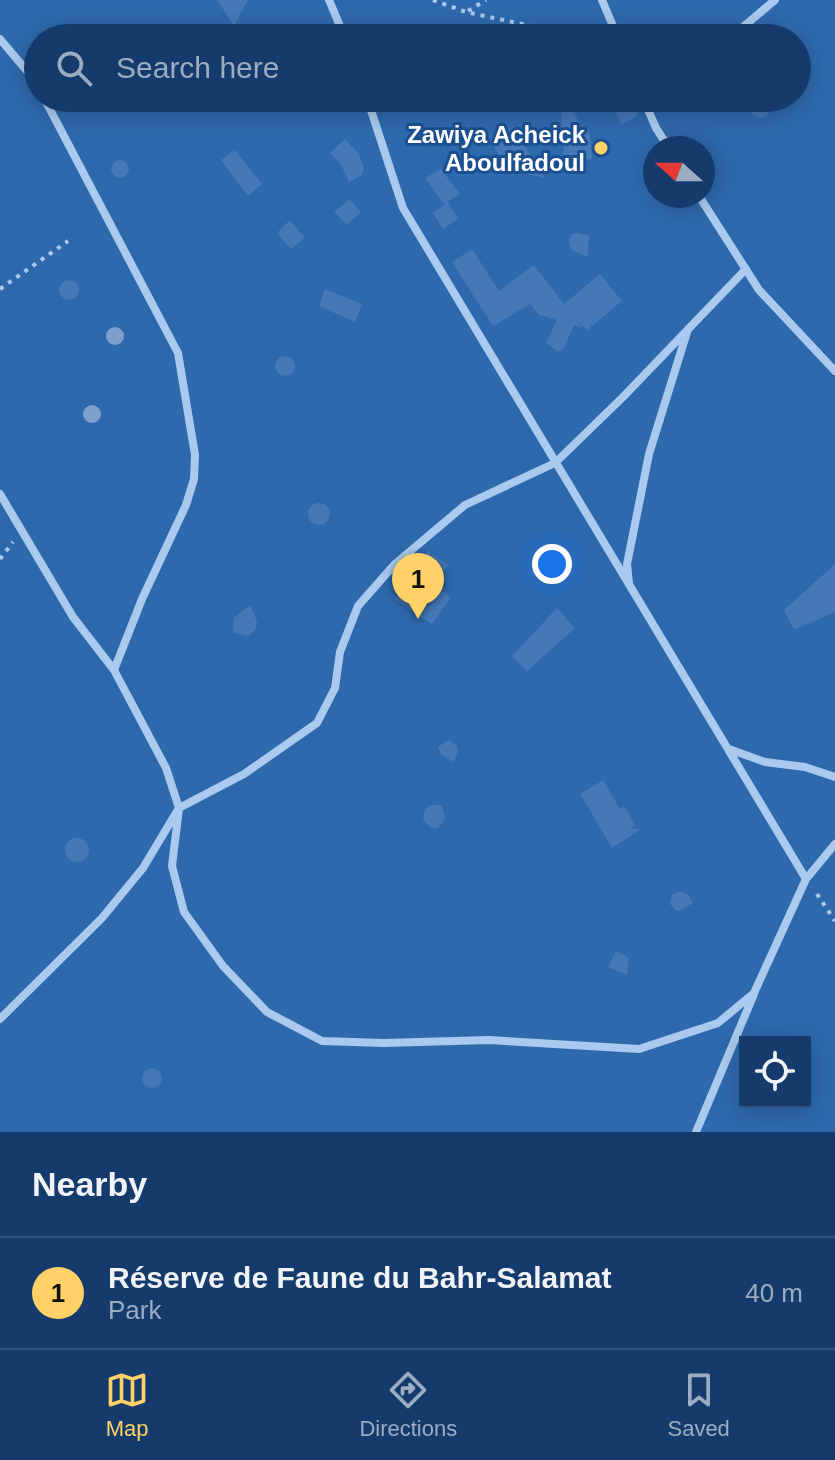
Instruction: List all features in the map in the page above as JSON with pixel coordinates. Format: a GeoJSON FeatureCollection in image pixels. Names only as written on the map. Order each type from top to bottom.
{"type":"FeatureCollection","features":[{"type":"Feature","properties":{"kind":"street"},"geometry":{"type":"LineString","coordinates":[[329,0],[339,24]]}},
{"type":"Feature","properties":{"kind":"street"},"geometry":{"type":"LineString","coordinates":[[602,0],[612,24]]}},
{"type":"Feature","properties":{"kind":"street"},"geometry":{"type":"LineString","coordinates":[[747,24],[775,0]]}},
{"type":"Feature","properties":{"kind":"street"},"geometry":{"type":"LineString","coordinates":[[0,39],[24,68]]}},
{"type":"Feature","properties":{"kind":"street"},"geometry":{"type":"LineString","coordinates":[[51,112],[178,353],[195,455],[194,479],[186,505],[142,599],[114,670]]}},
{"type":"Feature","properties":{"kind":"street"},"geometry":{"type":"LineString","coordinates":[[372,112],[403,208],[806,879]]}},
{"type":"Feature","properties":{"kind":"street"},"geometry":{"type":"LineString","coordinates":[[650,112],[663,136]]}},
{"type":"Feature","properties":{"kind":"street"},"geometry":{"type":"LineString","coordinates":[[707,208],[759,290],[835,371]]}},
{"type":"Feature","properties":{"kind":"street"},"geometry":{"type":"LineString","coordinates":[[0,1019],[102,918],[143,868],[179,808],[244,774],[317,723],[335,688],[340,652],[358,606],[395,564],[465,505],[555,463],[746,269]]}},
{"type":"Feature","properties":{"kind":"street"},"geometry":{"type":"LineString","coordinates":[[629,586],[627,564],[649,454],[690,325]]}},
{"type":"Feature","properties":{"kind":"street"},"geometry":{"type":"LineString","coordinates":[[0,494],[73,617],[114,670],[166,768],[179,808],[172,866],[184,912],[223,966],[267,1012],[322,1041],[489,1040],[639,1049],[718,1023],[754,993]]}},
{"type":"Feature","properties":{"kind":"street"},"geometry":{"type":"LineString","coordinates":[[728,749],[765,762],[805,767],[835,777]]}},
{"type":"Feature","properties":{"kind":"street"},"geometry":{"type":"LineString","coordinates":[[696,1132],[806,879],[835,844]]}},
{"type":"Feature","properties":{"kind":"path"},"geometry":{"type":"LineString","coordinates":[[433,0],[466,12],[522,24]]}},
{"type":"Feature","properties":{"kind":"path"},"geometry":{"type":"LineString","coordinates":[[466,12],[486,0]]}},
{"type":"Feature","properties":{"kind":"path"},"geometry":{"type":"LineString","coordinates":[[0,289],[68,241]]}},
{"type":"Feature","properties":{"kind":"path"},"geometry":{"type":"LineString","coordinates":[[806,879],[835,921]]}},
{"type":"Feature","properties":{"kind":"shaded area"},"geometry":{"type":"Polygon","coordinates":[[[0,0],[835,0],[835,1132],[0,1132],[0,0]]]}},
{"type":"Feature","properties":{"kind":"building"},"geometry":{"type":"Polygon","coordinates":[[[217,0],[248,0],[233,24],[217,0]]]}},
{"type":"Feature","properties":{"kind":"building"},"geometry":{"type":"Polygon","coordinates":[[[561,112],[574,112],[581,129],[589,128],[592,159],[564,162],[561,112]]]}},
{"type":"Feature","properties":{"kind":"building"},"geometry":{"type":"Polygon","coordinates":[[[615,112],[636,112],[638,116],[621,124],[615,112]]]}},
{"type":"Feature","properties":{"kind":"building"},"geometry":{"type":"Polygon","coordinates":[[[751,112],[769,112],[760,118],[751,112]]]}},
{"type":"Feature","properties":{"kind":"building"},"geometry":{"type":"Polygon","coordinates":[[[513,127],[545,178],[508,170],[490,140],[513,127]]]}},
{"type":"Feature","properties":{"kind":"building"},"geometry":{"type":"Polygon","coordinates":[[[345,139],[359,154],[364,168],[362,175],[349,182],[340,163],[330,153],[345,139]]]}},
{"type":"Feature","properties":{"kind":"building"},"geometry":{"type":"Polygon","coordinates":[[[235,150],[262,184],[248,196],[221,160],[235,150]]]}},
{"type":"Feature","properties":{"kind":"building"},"geometry":{"type":"Polygon","coordinates":[[[120,160],[129,169],[120,178],[111,169],[120,160]]]}},
{"type":"Feature","properties":{"kind":"building"},"geometry":{"type":"Polygon","coordinates":[[[441,169],[460,194],[444,204],[425,178],[441,169]]]}},
{"type":"Feature","properties":{"kind":"building"},"geometry":{"type":"Polygon","coordinates":[[[350,199],[361,212],[347,225],[334,212],[350,199]]]}},
{"type":"Feature","properties":{"kind":"building"},"geometry":{"type":"Polygon","coordinates":[[[448,202],[458,219],[443,229],[433,213],[448,202]]]}},
{"type":"Feature","properties":{"kind":"building"},"geometry":{"type":"Polygon","coordinates":[[[290,220],[305,238],[291,249],[277,233],[290,220]]]}},
{"type":"Feature","properties":{"kind":"building"},"geometry":{"type":"Polygon","coordinates":[[[572,234],[589,236],[588,257],[570,247],[572,234]]]}},
{"type":"Feature","properties":{"kind":"building"},"geometry":{"type":"Polygon","coordinates":[[[472,249],[499,291],[534,265],[564,304],[600,274],[622,301],[587,330],[577,320],[583,328],[574,325],[564,348],[558,352],[546,343],[557,320],[539,315],[530,304],[493,326],[452,262],[472,249]]]}},
{"type":"Feature","properties":{"kind":"building"},"geometry":{"type":"Polygon","coordinates":[[[69,280],[76,283],[79,290],[76,297],[69,300],[62,297],[59,290],[62,283],[69,280]]]}},
{"type":"Feature","properties":{"kind":"building"},"geometry":{"type":"Polygon","coordinates":[[[325,289],[362,304],[355,322],[319,306],[325,289]]]}},
{"type":"Feature","properties":{"kind":"building"},"geometry":{"type":"Polygon","coordinates":[[[285,356],[292,359],[295,366],[292,373],[285,376],[278,373],[275,366],[278,359],[285,356]]]}},
{"type":"Feature","properties":{"kind":"building"},"geometry":{"type":"Polygon","coordinates":[[[319,503],[327,506],[330,514],[327,522],[319,525],[311,522],[308,514],[311,506],[319,503]]]}},
{"type":"Feature","properties":{"kind":"building"},"geometry":{"type":"Polygon","coordinates":[[[428,551],[448,565],[434,585],[451,597],[432,624],[394,599],[428,551]]]}},
{"type":"Feature","properties":{"kind":"building"},"geometry":{"type":"Polygon","coordinates":[[[835,564],[835,612],[794,630],[784,610],[835,564]]]}},
{"type":"Feature","properties":{"kind":"building"},"geometry":{"type":"Polygon","coordinates":[[[250,605],[257,621],[256,629],[249,636],[233,633],[234,618],[250,605]]]}},
{"type":"Feature","properties":{"kind":"building"},"geometry":{"type":"Polygon","coordinates":[[[557,608],[575,628],[527,671],[512,656],[557,608]]]}},
{"type":"Feature","properties":{"kind":"building"},"geometry":{"type":"Polygon","coordinates":[[[448,740],[457,745],[454,762],[441,755],[438,747],[448,740]]]}},
{"type":"Feature","properties":{"kind":"building"},"geometry":{"type":"Polygon","coordinates":[[[603,780],[620,809],[624,806],[635,824],[631,828],[640,830],[612,848],[580,794],[603,780]]]}},
{"type":"Feature","properties":{"kind":"building"},"geometry":{"type":"Polygon","coordinates":[[[431,805],[442,805],[445,819],[438,828],[431,828],[423,820],[425,809],[431,805]]]}},
{"type":"Feature","properties":{"kind":"building"},"geometry":{"type":"Polygon","coordinates":[[[77,838],[85,842],[89,850],[85,858],[77,862],[69,858],[65,850],[69,842],[77,838]]]}},
{"type":"Feature","properties":{"kind":"building"},"geometry":{"type":"Polygon","coordinates":[[[680,891],[688,895],[693,903],[676,911],[670,904],[672,895],[680,891]]]}},
{"type":"Feature","properties":{"kind":"building"},"geometry":{"type":"Polygon","coordinates":[[[616,951],[629,958],[627,975],[608,967],[616,951]]]}},
{"type":"Feature","properties":{"kind":"building"},"geometry":{"type":"Polygon","coordinates":[[[152,1068],[159,1071],[162,1078],[159,1085],[152,1088],[145,1085],[142,1078],[145,1071],[152,1068]]]}},
{"type":"Feature","properties":{"kind":"place","name":"Zawiya Acheick Aboulfadoul"},"geometry":{"type":"Point","coordinates":[601,148]}},
{"type":"Feature","properties":{"kind":"place","name":"Réserve de Faune du Bahr-Salamat"},"geometry":{"type":"Point","coordinates":[418,619]}}]}
